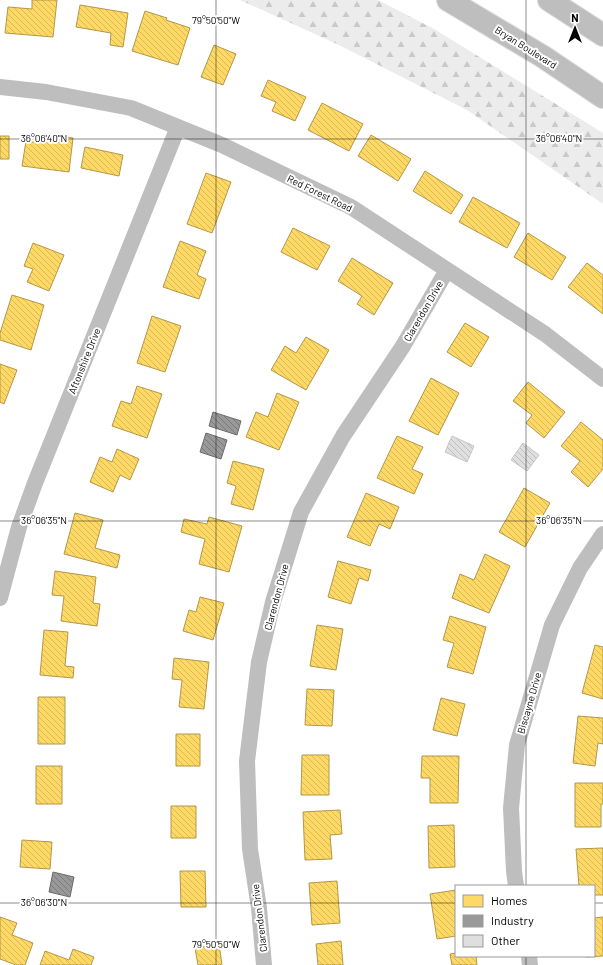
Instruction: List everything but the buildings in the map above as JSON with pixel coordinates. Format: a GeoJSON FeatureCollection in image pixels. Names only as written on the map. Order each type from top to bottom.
{"type":"FeatureCollection","features":[{"type":"Feature","properties":{"kind":"highway","name":"Bryan Boulevard"},"geometry":{"type":"LineString","coordinates":[[448,0],[542,56],[603,97]]}},
{"type":"Feature","properties":{"kind":"highway"},"geometry":{"type":"LineString","coordinates":[[549,0],[603,34]]}},
{"type":"Feature","properties":{"kind":"street","name":"Red Forest Road"},"geometry":{"type":"LineString","coordinates":[[0,87],[46,92],[131,108],[222,145],[351,207],[545,334],[603,379]]}},
{"type":"Feature","properties":{"kind":"street","name":"Aftonshire Drive"},"geometry":{"type":"LineString","coordinates":[[0,598],[19,528],[35,484],[178,127]]}},
{"type":"Feature","properties":{"kind":"street","name":"Clarendon Drive"},"geometry":{"type":"LineString","coordinates":[[264,965],[250,849],[247,761],[259,662],[273,602],[301,512],[343,436],[403,346],[447,270]]}},
{"type":"Feature","properties":{"kind":"street","name":"Biscayne Drive"},"geometry":{"type":"LineString","coordinates":[[516,885],[511,808],[517,745],[552,625],[580,568],[603,534]]}},
{"type":"Feature","properties":{"kind":"green space"},"geometry":{"type":"Polygon","coordinates":[[[240,0],[378,0],[434,29],[603,133],[603,204],[467,110],[339,45],[240,0]]]}}]}
